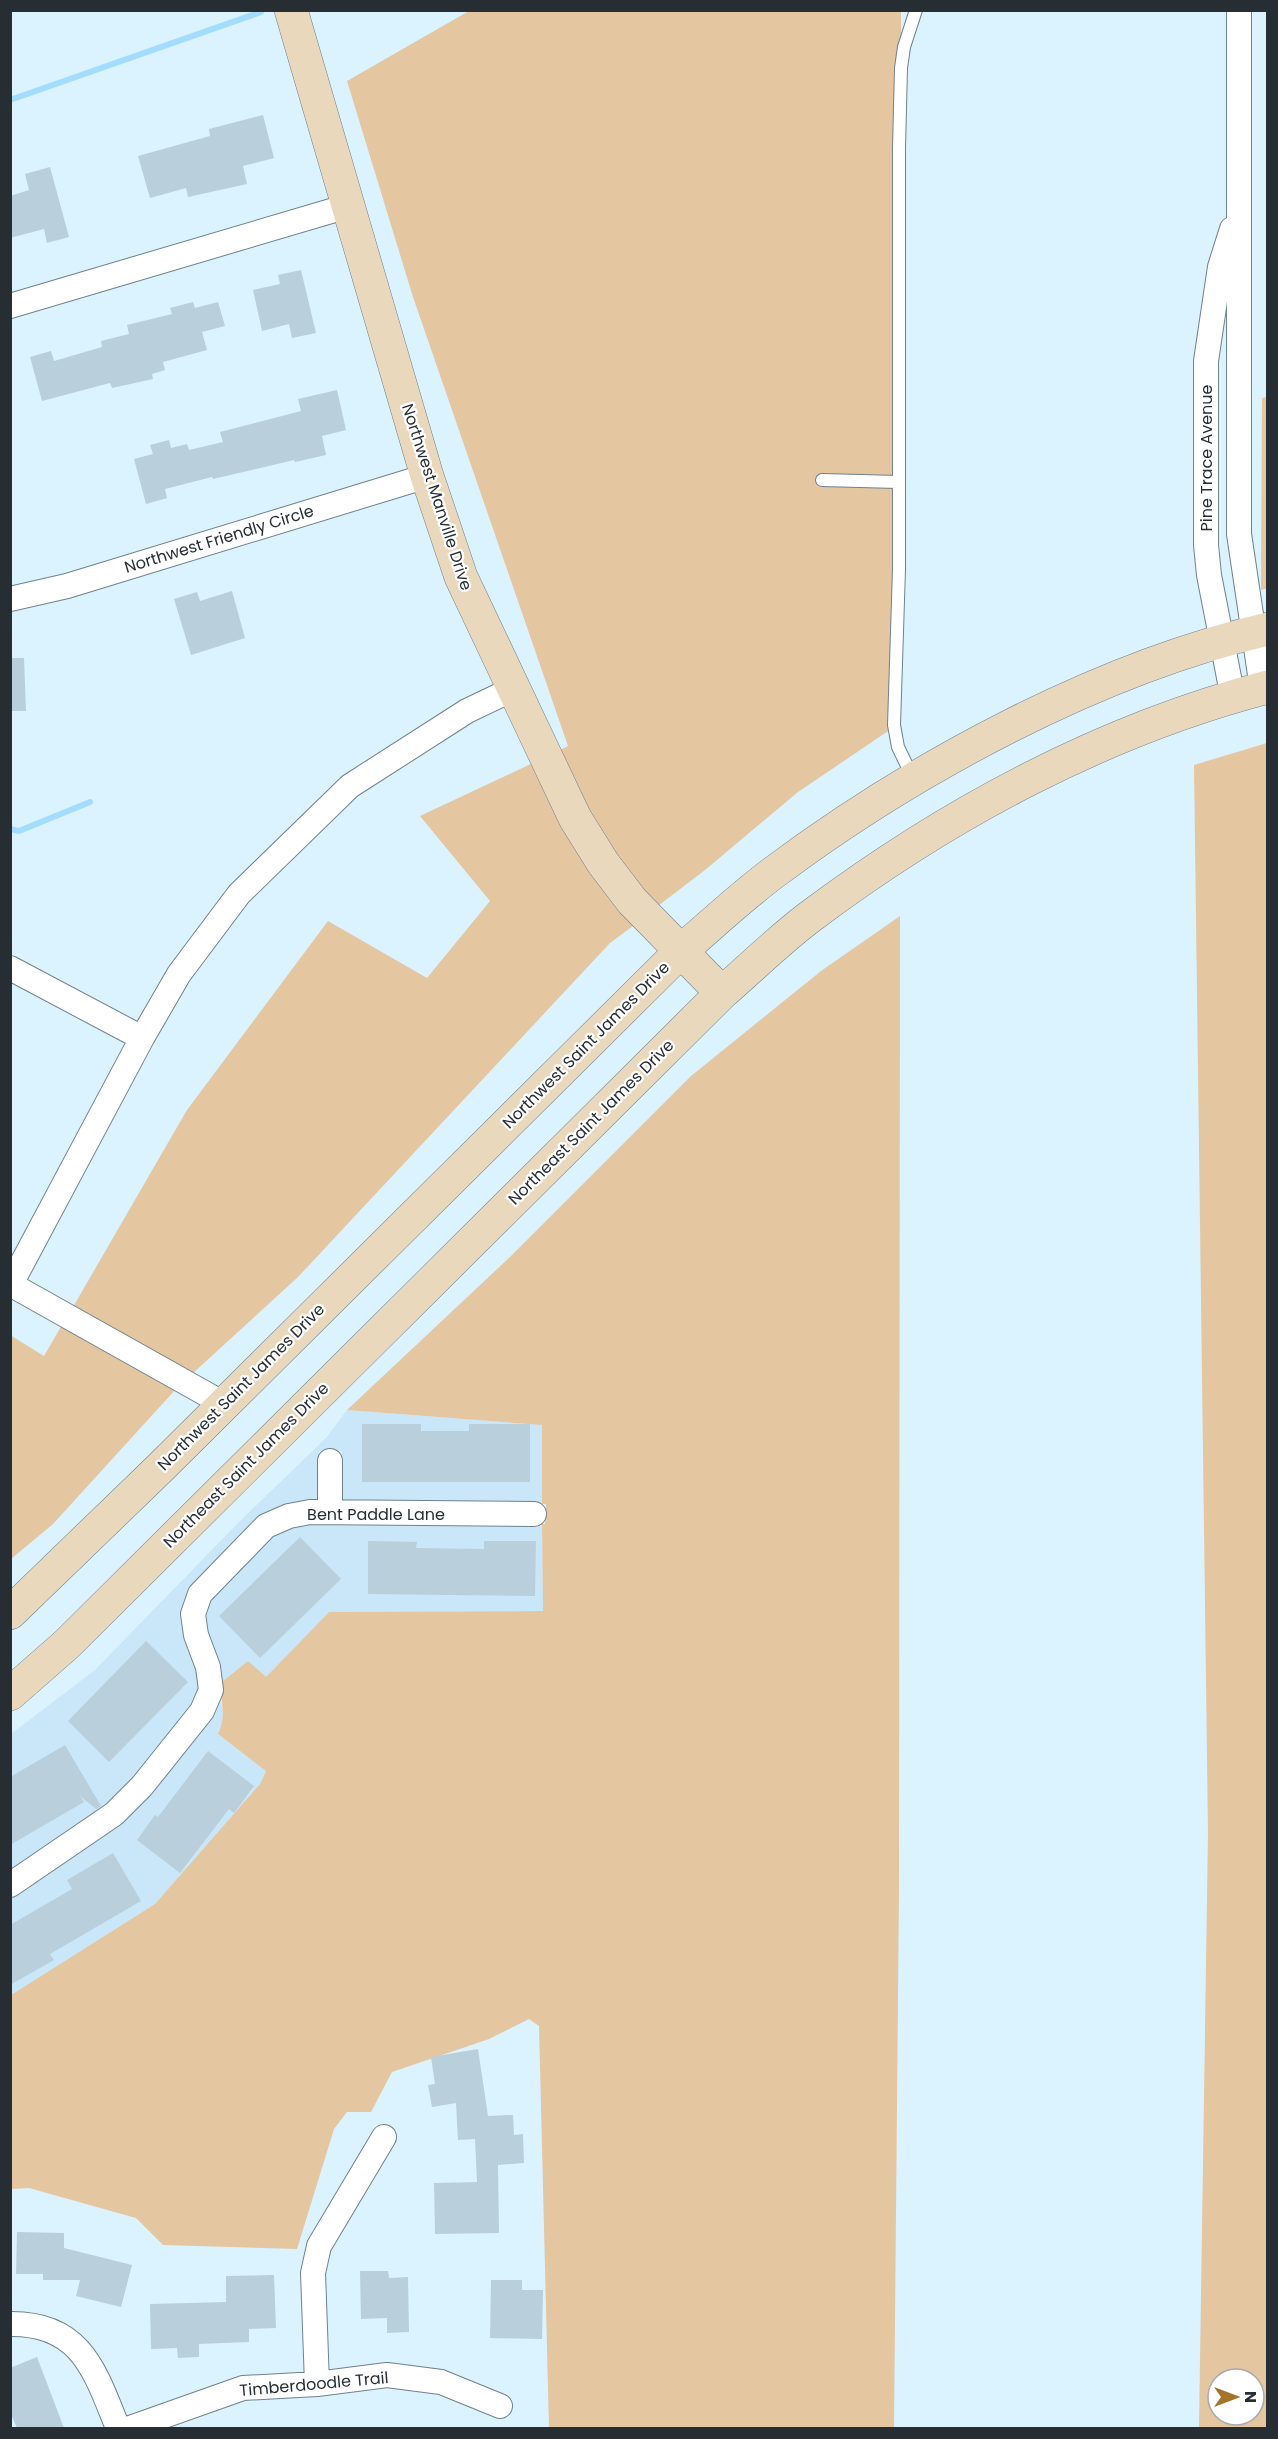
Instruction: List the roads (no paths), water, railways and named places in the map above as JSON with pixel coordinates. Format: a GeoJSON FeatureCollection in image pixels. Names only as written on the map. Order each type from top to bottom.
{"type":"FeatureCollection","features":[{"type":"Feature","properties":{"kind":"main road","name":"Northwest Manville Drive"},"geometry":{"type":"LineString","coordinates":[[291,10],[427,476],[461,577],[575,818],[603,863],[632,901],[722,993]]}},
{"type":"Feature","properties":{"kind":"main road","name":"Northwest Saint James Drive"},"geometry":{"type":"LineString","coordinates":[[10,1613],[680,952],[772,873],[869,805],[1013,725],[1085,692],[1260,631]]}},
{"type":"Feature","properties":{"kind":"main road","name":"Northeast Saint James Drive"},"geometry":{"type":"LineString","coordinates":[[10,1694],[67,1644],[722,993],[810,917],[896,857],[963,815],[1089,751],[1254,691]]}},
{"type":"Feature","properties":{"kind":"street","name":"Pine Trace Avenue"},"geometry":{"type":"LineString","coordinates":[[1239,10],[1239,534],[1260,631],[1254,691]]}},
{"type":"Feature","properties":{"kind":"street"},"geometry":{"type":"LineString","coordinates":[[10,306],[348,206]]}},
{"type":"Feature","properties":{"kind":"street","name":"Pine Trace Avenue"},"geometry":{"type":"LineString","coordinates":[[1238,219],[1229,235],[1220,267],[1206,361],[1206,545],[1221,643],[1254,691]]}},
{"type":"Feature","properties":{"kind":"street","name":"Northwest Friendly Circle"},"geometry":{"type":"LineString","coordinates":[[10,599],[67,586],[427,476]]}},
{"type":"Feature","properties":{"kind":"street"},"geometry":{"type":"LineString","coordinates":[[224,1404],[11,1284],[142,1038],[179,974],[239,894],[288,843],[350,786],[467,711],[513,689]]}},
{"type":"Feature","properties":{"kind":"street"},"geometry":{"type":"LineString","coordinates":[[10,968],[142,1038]]}},
{"type":"Feature","properties":{"kind":"street"},"geometry":{"type":"LineString","coordinates":[[330,1461],[330,1512]]}},
{"type":"Feature","properties":{"kind":"street","name":"Bent Paddle Lane"},"geometry":{"type":"LineString","coordinates":[[10,1885],[114,1814],[142,1786],[202,1711],[211,1690],[208,1667],[196,1635],[193,1614],[200,1594],[266,1526],[289,1516],[330,1512],[534,1514]]}},
{"type":"Feature","properties":{"kind":"street"},"geometry":{"type":"LineString","coordinates":[[317,2384],[313,2273],[319,2246],[384,2137]]}},
{"type":"Feature","properties":{"kind":"street"},"geometry":{"type":"LineString","coordinates":[[10,2324],[27,2324],[52,2329],[71,2342],[92,2365],[118,2428]]}},
{"type":"Feature","properties":{"kind":"street","name":"Timberdoodle Trail"},"geometry":{"type":"LineString","coordinates":[[130,2428],[243,2388],[317,2384],[387,2375],[441,2382],[500,2406]]}},
{"type":"Feature","properties":{"kind":"lane"},"geometry":{"type":"LineString","coordinates":[[914,779],[898,747],[894,725],[900,569],[897,482],[898,148],[904,47],[916,10]]}},
{"type":"Feature","properties":{"kind":"lane"},"geometry":{"type":"LineString","coordinates":[[822,480],[897,482]]}},
{"type":"Feature","properties":{"kind":"waterway"},"geometry":{"type":"LineString","coordinates":[[10,100],[261,12]]}},
{"type":"Feature","properties":{"kind":"waterway"},"geometry":{"type":"LineString","coordinates":[[10,829],[19,831],[90,802]]}}]}
